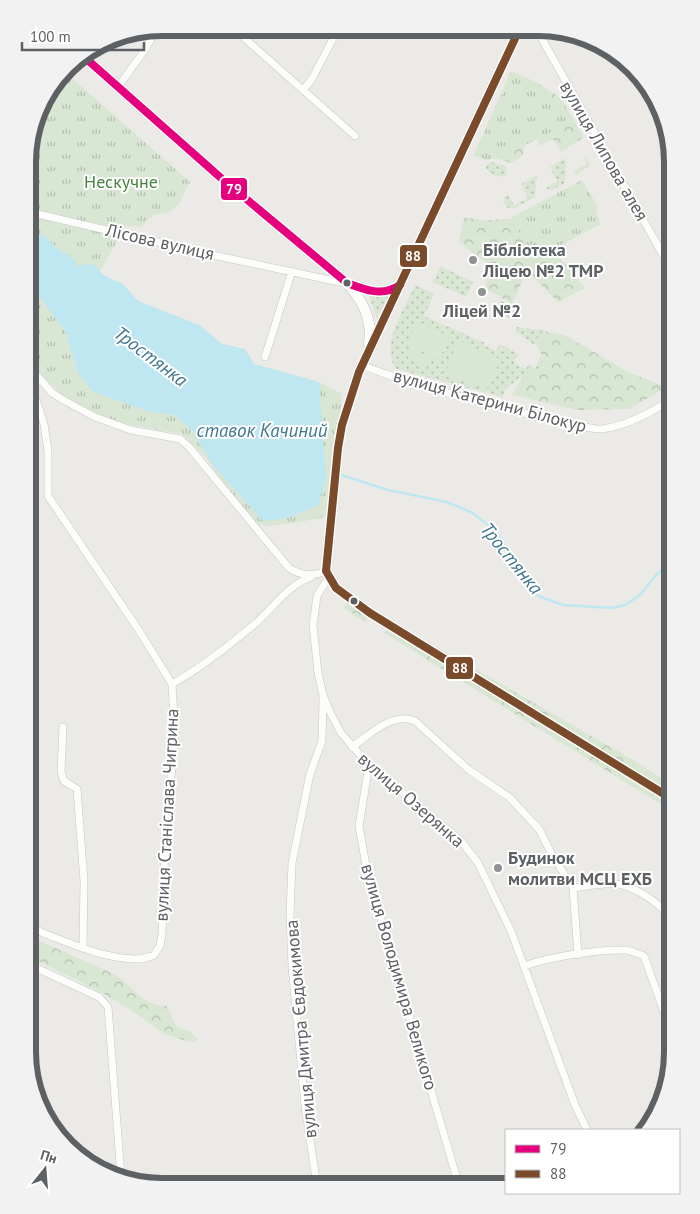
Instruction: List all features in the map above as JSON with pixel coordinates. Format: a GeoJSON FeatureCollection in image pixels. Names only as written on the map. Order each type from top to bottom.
{"type":"FeatureCollection","features":[{"type":"Feature","properties":{"kind":"main road"},"geometry":{"type":"LineString","coordinates":[[516,36],[362,364],[350,400],[338,448],[327,575],[341,593],[370,613],[663,794]]}},
{"type":"Feature","properties":{"kind":"main road"},"geometry":{"type":"LineString","coordinates":[[88,60],[221,178],[347,283],[356,293],[366,311],[370,329],[368,352]]}},
{"type":"Feature","properties":{"kind":"main road"},"geometry":{"type":"LineString","coordinates":[[347,283],[373,292],[385,291],[400,285]]}},
{"type":"Feature","properties":{"kind":"street"},"geometry":{"type":"LineString","coordinates":[[242,36],[355,136]]}},
{"type":"Feature","properties":{"kind":"street"},"geometry":{"type":"LineString","coordinates":[[303,90],[312,79],[334,36]]}},
{"type":"Feature","properties":{"kind":"street","name":"вулиця Липова алея"},"geometry":{"type":"LineString","coordinates":[[541,36],[664,257]]}},
{"type":"Feature","properties":{"kind":"street"},"geometry":{"type":"LineString","coordinates":[[118,87],[152,37]]}},
{"type":"Feature","properties":{"kind":"street","name":"Лісова вулиця"},"geometry":{"type":"LineString","coordinates":[[36,214],[347,283]]}},
{"type":"Feature","properties":{"kind":"street"},"geometry":{"type":"LineString","coordinates":[[265,357],[292,272]]}},
{"type":"Feature","properties":{"kind":"street","name":"вулиця Катерини Білокур"},"geometry":{"type":"LineString","coordinates":[[362,364],[406,380],[592,429],[616,426],[664,403]]}},
{"type":"Feature","properties":{"kind":"street"},"geometry":{"type":"LineString","coordinates":[[36,375],[52,393],[95,417],[131,430],[180,439],[189,447],[289,568],[300,575],[327,575]]}},
{"type":"Feature","properties":{"kind":"street","name":"вулиця Станіслава Чигрина"},"geometry":{"type":"LineString","coordinates":[[36,380],[40,379]]}},
{"type":"Feature","properties":{"kind":"street","name":"вулиця Станіслава Чигрина"},"geometry":{"type":"LineString","coordinates":[[36,399],[44,424],[48,451],[48,496],[140,632],[172,684],[175,733],[165,844],[160,946],[154,955],[136,960],[83,947],[36,930]]}},
{"type":"Feature","properties":{"kind":"street","name":"вулиця Озерянка"},"geometry":{"type":"LineString","coordinates":[[327,575],[317,596],[313,625],[314,648],[323,695],[341,733],[369,766],[461,841],[478,863],[511,931],[575,1105],[587,1129]]}},
{"type":"Feature","properties":{"kind":"street"},"geometry":{"type":"LineString","coordinates":[[172,684],[254,624],[282,599],[295,583],[315,576]]}},
{"type":"Feature","properties":{"kind":"street","name":"вулиця Дмитра Євдокимова"},"geometry":{"type":"LineString","coordinates":[[316,1178],[305,1106],[292,966],[290,914],[292,862],[308,781],[323,732],[323,695]]}},
{"type":"Feature","properties":{"kind":"street"},"geometry":{"type":"LineString","coordinates":[[352,747],[394,720],[404,718],[415,721],[469,770],[509,797],[539,829],[551,853],[573,888],[578,955]]}},
{"type":"Feature","properties":{"kind":"street"},"geometry":{"type":"LineString","coordinates":[[63,727],[61,772],[64,781],[77,788],[84,881],[83,947]]}},
{"type":"Feature","properties":{"kind":"street","name":"вулиця Володимира Великого"},"geometry":{"type":"LineString","coordinates":[[369,766],[359,826],[367,871],[457,1178]]}},
{"type":"Feature","properties":{"kind":"street"},"geometry":{"type":"LineString","coordinates":[[573,888],[614,884],[623,885],[655,903],[663,911]]}},
{"type":"Feature","properties":{"kind":"street"},"geometry":{"type":"LineString","coordinates":[[524,966],[539,961],[627,950],[644,956],[663,1009]]}},
{"type":"Feature","properties":{"kind":"street"},"geometry":{"type":"LineString","coordinates":[[36,968],[99,997],[108,1008],[121,1170]]}},
{"type":"Feature","properties":{"kind":"green space"},"geometry":{"type":"Polygon","coordinates":[[[511,71],[536,82],[561,98],[584,137],[561,152],[553,139],[540,146],[537,139],[524,146],[523,156],[510,163],[500,159],[474,155],[511,71]]]}},
{"type":"Feature","properties":{"kind":"green space"},"geometry":{"type":"Polygon","coordinates":[[[511,73],[546,90],[569,122],[501,158],[485,160],[474,155],[511,73]]]}},
{"type":"Feature","properties":{"kind":"green space","name":"Нескучне"},"geometry":{"type":"Polygon","coordinates":[[[70,76],[190,182],[179,204],[169,212],[153,215],[141,227],[126,226],[100,271],[103,275],[123,284],[138,301],[199,325],[222,344],[245,349],[254,364],[319,382],[342,394],[329,516],[295,523],[266,526],[247,518],[206,458],[182,434],[108,421],[65,398],[36,369],[36,162],[37,145],[43,121],[57,92],[70,76]]]}},
{"type":"Feature","properties":{"kind":"green space"},"geometry":{"type":"Polygon","coordinates":[[[586,157],[590,165],[576,175],[574,171],[587,164],[584,158],[586,157]]]}},
{"type":"Feature","properties":{"kind":"green space"},"geometry":{"type":"Polygon","coordinates":[[[566,158],[565,183],[553,190],[545,189],[557,181],[550,167],[566,158]]]}},
{"type":"Feature","properties":{"kind":"green space"},"geometry":{"type":"Polygon","coordinates":[[[491,162],[506,166],[507,175],[498,176],[489,171],[485,166],[491,162]]]}},
{"type":"Feature","properties":{"kind":"green space"},"geometry":{"type":"Polygon","coordinates":[[[537,175],[535,197],[513,209],[508,208],[503,201],[504,197],[508,195],[514,205],[528,198],[521,184],[537,175]]]}},
{"type":"Feature","properties":{"kind":"green space"},"geometry":{"type":"Polygon","coordinates":[[[582,180],[598,207],[596,212],[601,224],[535,259],[511,218],[582,180]]]}},
{"type":"Feature","properties":{"kind":"green space"},"geometry":{"type":"Polygon","coordinates":[[[464,218],[489,220],[526,218],[585,288],[558,302],[527,271],[512,304],[485,288],[490,266],[459,242],[464,218]]]}},
{"type":"Feature","properties":{"kind":"green space"},"geometry":{"type":"Polygon","coordinates":[[[440,266],[473,282],[466,297],[433,282],[440,266]]]}},
{"type":"Feature","properties":{"kind":"green space"},"geometry":{"type":"Polygon","coordinates":[[[415,285],[434,294],[424,316],[485,343],[484,345],[496,351],[500,344],[518,354],[514,363],[526,369],[529,364],[535,368],[541,356],[553,368],[546,378],[522,376],[505,389],[503,397],[396,369],[390,349],[392,338],[395,327],[415,285]]]}},
{"type":"Feature","properties":{"kind":"green space"},"geometry":{"type":"Polygon","coordinates":[[[369,296],[388,297],[377,318],[369,296]]]}},
{"type":"Feature","properties":{"kind":"green space"},"geometry":{"type":"Polygon","coordinates":[[[500,300],[514,307],[509,318],[495,310],[500,300]]]}},
{"type":"Feature","properties":{"kind":"green space"},"geometry":{"type":"Polygon","coordinates":[[[417,322],[449,336],[440,359],[406,345],[417,322]]]}},
{"type":"Feature","properties":{"kind":"green space"},"geometry":{"type":"Polygon","coordinates":[[[517,327],[540,330],[536,344],[533,344],[515,331],[517,327]]]}},
{"type":"Feature","properties":{"kind":"green space"},"geometry":{"type":"Polygon","coordinates":[[[540,330],[567,336],[628,372],[664,386],[664,389],[629,409],[577,410],[512,395],[526,372],[529,369],[536,372],[544,359],[536,344],[540,330]]]}},
{"type":"Feature","properties":{"kind":"green space"},"geometry":{"type":"Polygon","coordinates":[[[458,340],[500,359],[488,388],[444,376],[458,340]]]}},
{"type":"Feature","properties":{"kind":"green space"},"geometry":{"type":"Polygon","coordinates":[[[412,350],[431,358],[427,367],[408,359],[412,350]]]}},
{"type":"Feature","properties":{"kind":"green space"},"geometry":{"type":"Polygon","coordinates":[[[348,602],[368,616],[365,622],[344,608],[348,602]]]}},
{"type":"Feature","properties":{"kind":"green space"},"geometry":{"type":"Polygon","coordinates":[[[383,616],[635,761],[663,779],[663,788],[383,616]]]}},
{"type":"Feature","properties":{"kind":"green space"},"geometry":{"type":"Polygon","coordinates":[[[388,627],[663,798],[663,806],[384,633],[388,627]]]}},
{"type":"Feature","properties":{"kind":"green space"},"geometry":{"type":"Polygon","coordinates":[[[36,940],[114,974],[151,1003],[167,1006],[176,1026],[191,1032],[198,1040],[190,1042],[164,1034],[131,1010],[99,991],[36,960],[36,940]]]}},
{"type":"Feature","properties":{"kind":"water","name":"ставок Качиний"},"geometry":{"type":"Polygon","coordinates":[[[43,234],[62,253],[68,253],[79,267],[85,264],[95,265],[103,275],[123,284],[138,301],[199,325],[222,344],[245,349],[254,364],[319,382],[326,480],[318,505],[288,518],[263,521],[212,464],[194,433],[175,415],[150,412],[92,391],[78,373],[66,332],[36,292],[37,236],[43,234]]]}},
{"type":"Feature","properties":{"kind":"waterway","name":"Тростянка"},"geometry":{"type":"LineString","coordinates":[[341,475],[388,490],[447,502],[473,513],[497,533],[538,596],[563,605],[612,608],[625,605],[640,595],[656,575],[664,569]]}},
{"type":"Feature","properties":{"kind":"transit line","name":"88"},"geometry":{"type":"LineString","coordinates":[[516,36],[359,372],[342,425],[338,448],[326,571],[336,588],[370,613],[663,794]]}},
{"type":"Feature","properties":{"kind":"transit line","name":"79"},"geometry":{"type":"LineString","coordinates":[[88,60],[221,178],[347,283],[374,291],[387,291],[400,285]]}},
{"type":"Feature","properties":{"kind":"place","name":"Бібліотека Ліцею №2 ТМР"},"geometry":{"type":"Point","coordinates":[473,260]}},
{"type":"Feature","properties":{"kind":"place","name":"Ліцей №2"},"geometry":{"type":"Point","coordinates":[482,292]}},
{"type":"Feature","properties":{"kind":"place","name":"Будинок молитви МСЦ ЕХБ"},"geometry":{"type":"Point","coordinates":[498,868]}}]}
